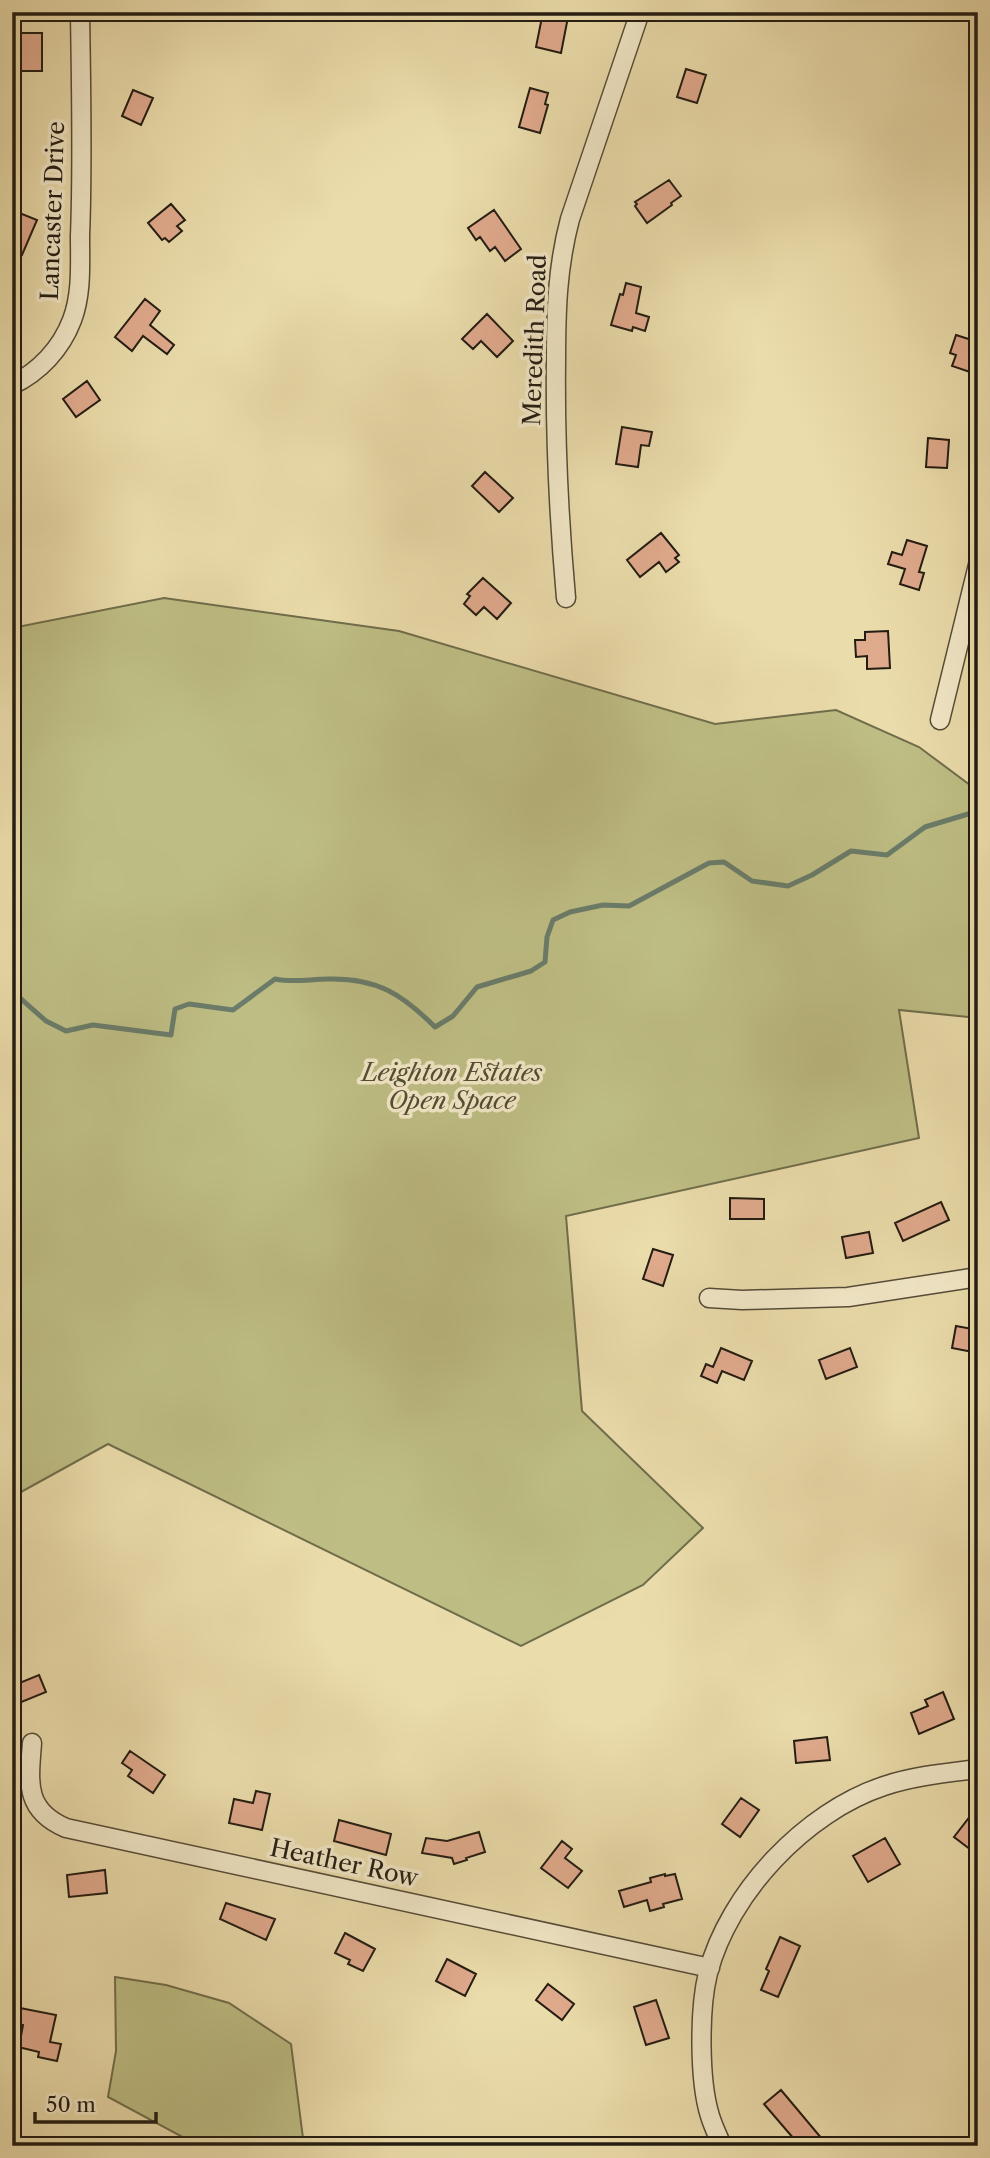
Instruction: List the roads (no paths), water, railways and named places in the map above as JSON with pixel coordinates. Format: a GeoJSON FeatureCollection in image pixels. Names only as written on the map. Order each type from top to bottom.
{"type":"FeatureCollection","features":[{"type":"Feature","properties":{"kind":"street","name":"Lancaster Drive"},"geometry":{"type":"LineString","coordinates":[[12,385],[23,380],[49,358],[69,329],[78,299],[82,183],[80,12]]}},
{"type":"Feature","properties":{"kind":"street","name":"Meredith Road"},"geometry":{"type":"LineString","coordinates":[[566,598],[559,512],[555,404],[557,286],[569,219],[640,12]]}},
{"type":"Feature","properties":{"kind":"street"},"geometry":{"type":"LineString","coordinates":[[940,720],[978,565]]}},
{"type":"Feature","properties":{"kind":"street"},"geometry":{"type":"LineString","coordinates":[[709,1298],[742,1300],[848,1297],[978,1277]]}},
{"type":"Feature","properties":{"kind":"street","name":"Heather Row"},"geometry":{"type":"LineString","coordinates":[[32,1743],[29,1787],[38,1808],[54,1823],[66,1828],[710,1968]]}},
{"type":"Feature","properties":{"kind":"street"},"geometry":{"type":"LineString","coordinates":[[722,2146],[709,2114],[702,2061],[702,2013],[710,1968],[746,1892],[784,1847],[827,1814],[882,1787],[929,1775],[978,1769]]}},
{"type":"Feature","properties":{"kind":"waterway"},"geometry":{"type":"LineString","coordinates":[[12,991],[46,1021],[66,1031],[93,1025],[171,1035],[175,1009],[189,1004],[233,1010],[275,979],[346,979],[388,990],[411,1005],[435,1027],[453,1016],[477,987],[531,971],[545,962],[547,937],[553,920],[570,912],[603,905],[629,906],[709,863],[724,862],[752,881],[788,886],[851,851],[887,855],[925,827],[978,811]]}},
{"type":"Feature","properties":{"kind":"park label","name":"Leighton Estates Open Space"},"geometry":{"type":"Point","coordinates":[452,1087]}}]}
